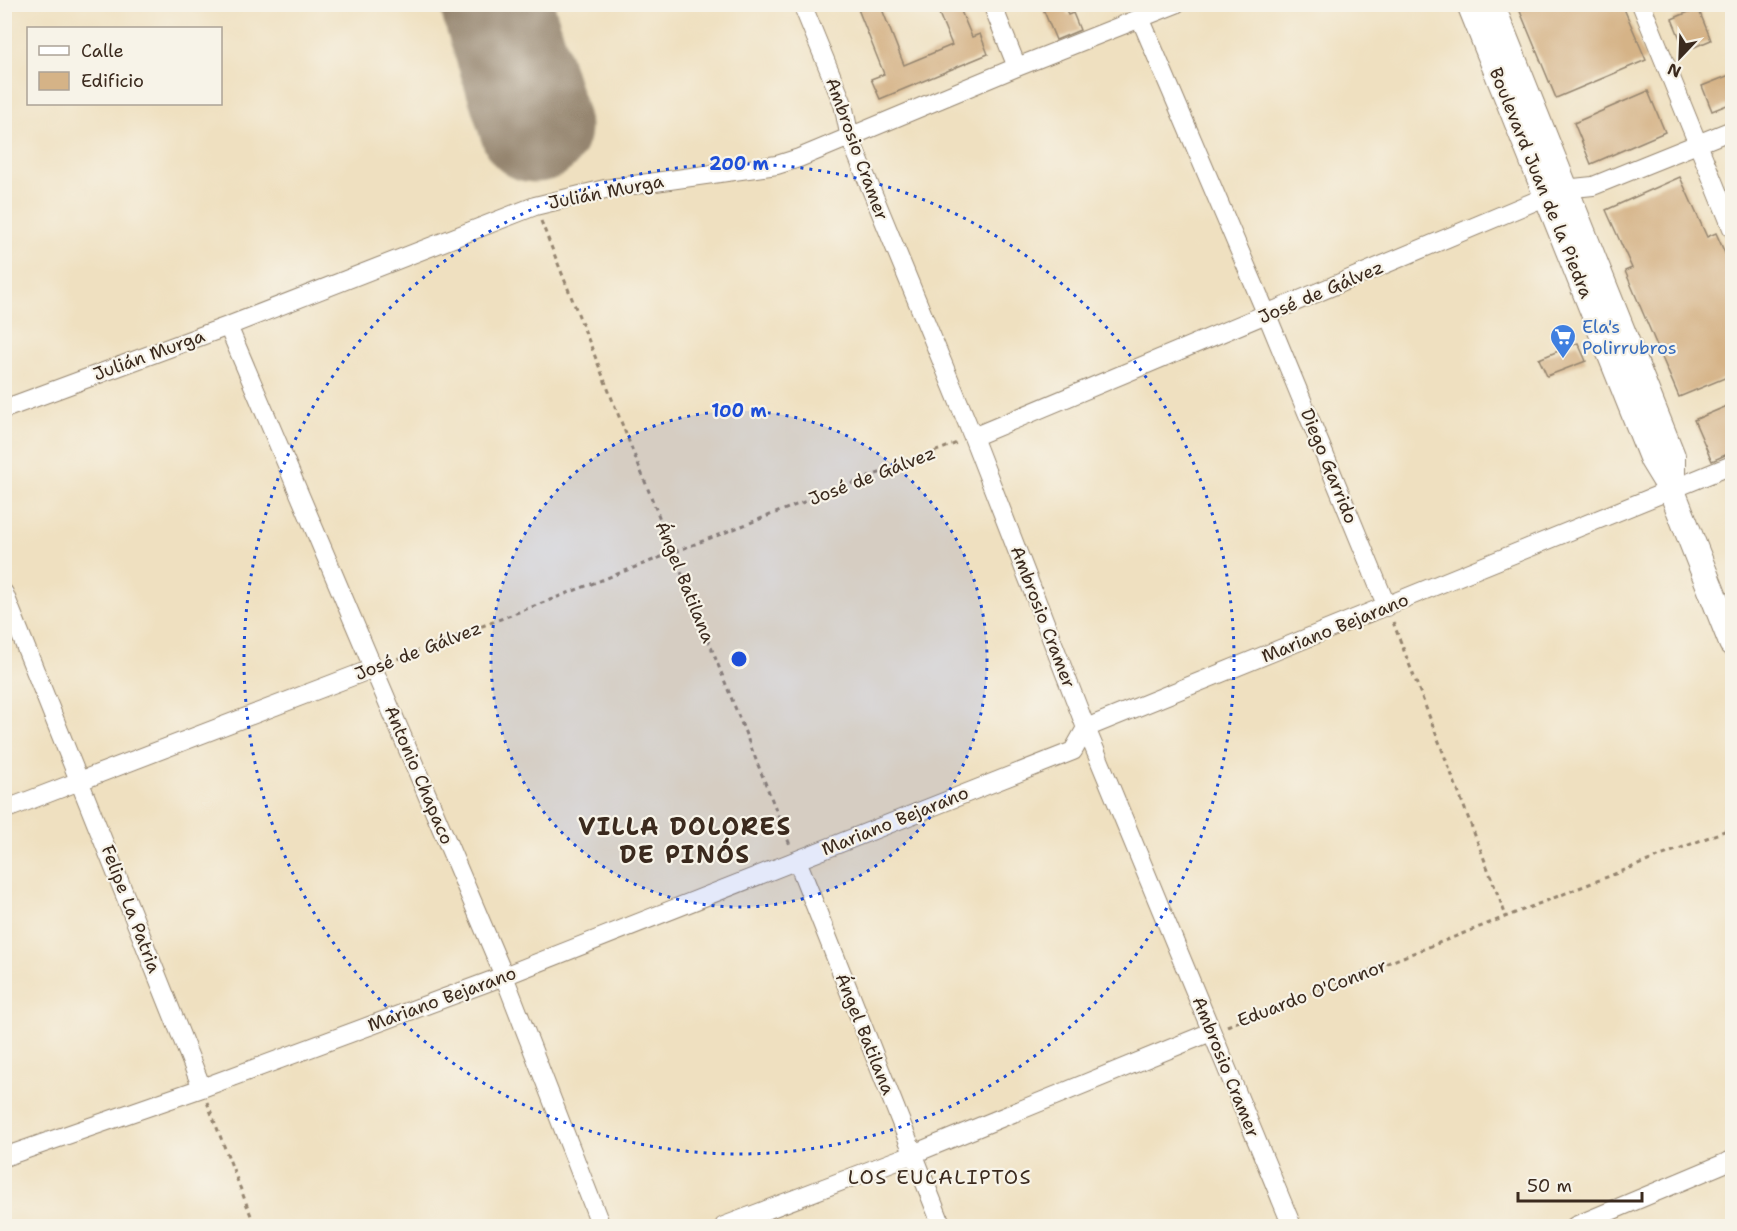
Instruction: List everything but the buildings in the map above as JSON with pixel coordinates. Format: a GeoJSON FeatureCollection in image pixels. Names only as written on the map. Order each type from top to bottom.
{"type":"FeatureCollection","features":[{"type":"Feature","properties":{"kind":"main road","name":"Boulevard Juan de la Piedra"},"geometry":{"type":"LineString","coordinates":[[1470,4],[1555,193]]}},
{"type":"Feature","properties":{"kind":"main road","name":"Boulevard Juan de la Piedra"},"geometry":{"type":"LineString","coordinates":[[1491,4],[1555,193],[1653,460],[1672,491],[1732,643]]}},
{"type":"Feature","properties":{"kind":"street","name":"Ambrosio Cramer"},"geometry":{"type":"LineString","coordinates":[[802,4],[843,104],[850,138],[973,437],[1086,728],[1292,1227]]}},
{"type":"Feature","properties":{"kind":"street"},"geometry":{"type":"LineString","coordinates":[[992,4],[1017,67]]}},
{"type":"Feature","properties":{"kind":"street","name":"Julián Murga"},"geometry":{"type":"LineString","coordinates":[[4,409],[228,326],[535,206],[605,189],[777,165],[850,138],[1017,67],[1141,20],[1176,4]]}},
{"type":"Feature","properties":{"kind":"street"},"geometry":{"type":"LineString","coordinates":[[1641,4],[1732,228]]}},
{"type":"Feature","properties":{"kind":"street","name":"Diego Garrido"},"geometry":{"type":"LineString","coordinates":[[1141,20],[1268,315],[1387,607]]}},
{"type":"Feature","properties":{"kind":"street","name":"José de Gálvez"},"geometry":{"type":"LineString","coordinates":[[973,437],[1555,193],[1593,186],[1732,130]]}},
{"type":"Feature","properties":{"kind":"street","name":"Antonio Chapaco"},"geometry":{"type":"LineString","coordinates":[[228,326],[504,976],[601,1227]]}},
{"type":"Feature","properties":{"kind":"street","name":"Mariano Bejarano"},"geometry":{"type":"LineString","coordinates":[[4,1157],[202,1088],[504,976],[1072,751],[1086,728],[1732,465]]}},
{"type":"Feature","properties":{"kind":"street","name":"Felipe La Patria"},"geometry":{"type":"LineString","coordinates":[[4,593],[202,1088]]}},
{"type":"Feature","properties":{"kind":"street","name":"José de Gálvez"},"geometry":{"type":"LineString","coordinates":[[4,810],[374,668]]}},
{"type":"Feature","properties":{"kind":"street","name":"Ángel Batilana"},"geometry":{"type":"LineString","coordinates":[[797,860],[942,1227]]}},
{"type":"Feature","properties":{"kind":"street"},"geometry":{"type":"LineString","coordinates":[[724,1227],[913,1154],[1211,1032]]}},
{"type":"Feature","properties":{"kind":"street"},"geometry":{"type":"LineString","coordinates":[[1575,1227],[1732,1160]]}},
{"type":"Feature","properties":{"kind":"path","name":"Ángel Batilana"},"geometry":{"type":"LineString","coordinates":[[535,206],[797,860]]}},
{"type":"Feature","properties":{"kind":"path","name":"José de Gálvez"},"geometry":{"type":"LineString","coordinates":[[374,668],[973,437]]}},
{"type":"Feature","properties":{"kind":"path"},"geometry":{"type":"LineString","coordinates":[[1387,607],[1506,916]]}},
{"type":"Feature","properties":{"kind":"path","name":"Eduardo O'Connor"},"geometry":{"type":"LineString","coordinates":[[1211,1032],[1732,828]]}},
{"type":"Feature","properties":{"kind":"path"},"geometry":{"type":"LineString","coordinates":[[202,1088],[255,1227]]}},
{"type":"Feature","properties":{"kind":"runway"},"geometry":{"type":"LineString","coordinates":[[496,4],[535,127]]}},
{"type":"Feature","properties":{"kind":"place","name":"Ela's Polirrubros"},"geometry":{"type":"Point","coordinates":[1563,360]}},
{"type":"Feature","properties":{"kind":"district","name":"VILLA DOLORES DE PINÓS"},"geometry":{"type":"Point","coordinates":[685,841]}},
{"type":"Feature","properties":{"kind":"district","name":"LOS EUCALIPTOS"},"geometry":{"type":"Point","coordinates":[940,1177]}}]}
